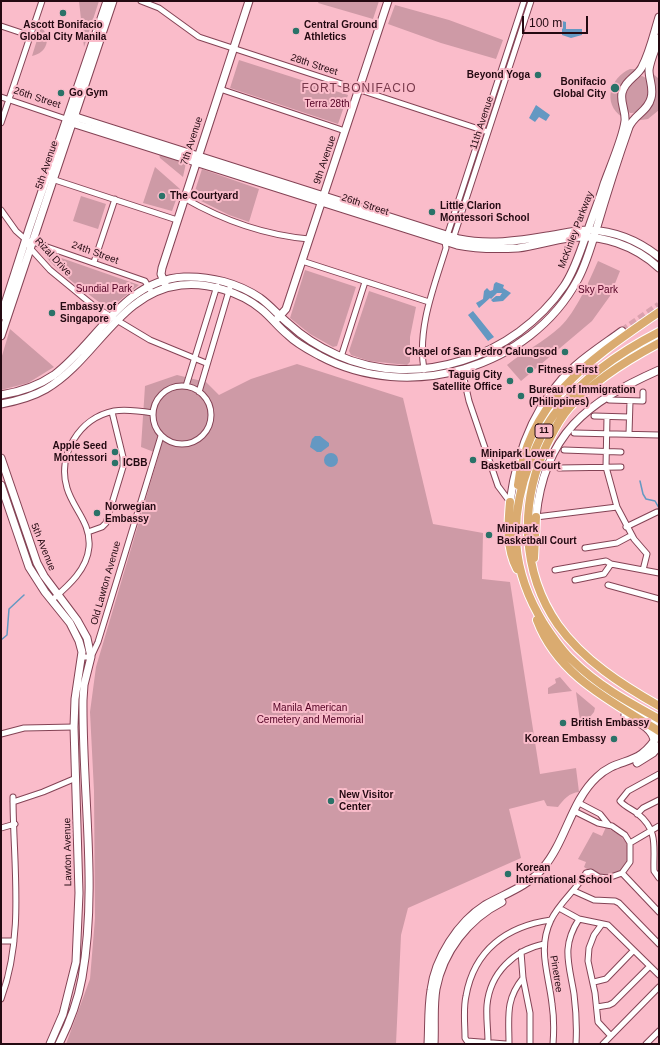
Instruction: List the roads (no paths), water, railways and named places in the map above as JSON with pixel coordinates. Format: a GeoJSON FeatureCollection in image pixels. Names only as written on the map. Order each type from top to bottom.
{"type":"FeatureCollection","features":[{"type":"Feature","properties":{"kind":"main road","name":"5th Avenue"},"geometry":{"type":"LineString","coordinates":[[1,316],[4,299],[29,243],[52,179],[107,1]]}},
{"type":"Feature","properties":{"kind":"main road","name":"5th Avenue"},"geometry":{"type":"LineString","coordinates":[[1,336],[29,243],[113,1]]}},
{"type":"Feature","properties":{"kind":"main road","name":"7th Avenue"},"geometry":{"type":"LineString","coordinates":[[167,288],[162,268],[249,1]]}},
{"type":"Feature","properties":{"kind":"main road","name":"9th Avenue"},"geometry":{"type":"LineString","coordinates":[[274,322],[286,309],[388,1]]}},
{"type":"Feature","properties":{"kind":"main road","name":"McKinley Parkway"},"geometry":{"type":"LineString","coordinates":[[1,395],[31,387],[55,374],[132,296],[151,290],[192,284],[229,292],[260,308],[300,345],[323,358],[346,368],[383,376],[425,377],[462,370],[507,350],[532,333],[551,315],[579,278],[590,234],[625,122],[621,100],[623,90],[627,82],[643,66],[659,17]]}},
{"type":"Feature","properties":{"kind":"main road","name":"McKinley Parkway"},"geometry":{"type":"LineString","coordinates":[[1,404],[34,395],[60,380],[116,321],[151,290],[164,280],[182,277],[219,280],[231,284],[258,297],[306,338],[341,357],[372,366],[397,369],[423,368],[457,362],[479,354],[512,338],[527,327],[564,286],[572,273],[590,234],[630,124],[647,108],[651,99],[653,90],[649,68],[659,38]]}},
{"type":"Feature","properties":{"kind":"main road"},"geometry":{"type":"LineString","coordinates":[[635,75],[645,76],[651,80]]}},
{"type":"Feature","properties":{"kind":"main road"},"geometry":{"type":"LineString","coordinates":[[623,109],[632,116],[640,114]]}},
{"type":"Feature","properties":{"kind":"main road","name":"26th Street"},"geometry":{"type":"LineString","coordinates":[[71,119],[197,158],[463,246],[519,248],[590,234],[617,235],[632,240],[659,257]]}},
{"type":"Feature","properties":{"kind":"main road","name":"26th Street"},"geometry":{"type":"LineString","coordinates":[[590,234],[630,248],[659,268]]}},
{"type":"Feature","properties":{"kind":"main road"},"geometry":{"type":"LineString","coordinates":[[515,517],[520,475],[524,458],[535,431],[551,402],[567,383],[585,366],[659,312]]}},
{"type":"Feature","properties":{"kind":"main road"},"geometry":{"type":"LineString","coordinates":[[522,579],[512,559],[509,546],[512,484],[520,452],[528,433],[548,397],[575,366],[622,331]]}},
{"type":"Feature","properties":{"kind":"main road","name":"11"},"geometry":{"type":"LineString","coordinates":[[659,332],[594,372],[555,412],[536,447],[526,472],[515,517],[517,553],[522,579],[530,599],[550,633],[571,659],[599,682],[659,720]]}},
{"type":"Feature","properties":{"kind":"main road","name":"11"},"geometry":{"type":"LineString","coordinates":[[659,343],[599,380],[569,408],[553,431],[534,474],[527,518],[534,575],[543,599],[558,625],[581,652],[630,688],[659,706]]}},
{"type":"Feature","properties":{"kind":"main road"},"geometry":{"type":"LineString","coordinates":[[534,575],[536,517],[540,485],[554,450],[564,434],[598,401],[619,388],[659,370]]}},
{"type":"Feature","properties":{"kind":"main road","name":"5th Avenue"},"geometry":{"type":"LineString","coordinates":[[1,458],[35,557],[54,597],[80,641],[82,657]]}},
{"type":"Feature","properties":{"kind":"main road","name":"5th Avenue"},"geometry":{"type":"LineString","coordinates":[[1,485],[29,567],[54,597],[77,620],[85,634],[90,657]]}},
{"type":"Feature","properties":{"kind":"main road"},"geometry":{"type":"LineString","coordinates":[[530,599],[543,635],[555,653],[571,672],[598,694],[650,731],[658,745]]}},
{"type":"Feature","properties":{"kind":"main road","name":"Lawton Avenue"},"geometry":{"type":"LineString","coordinates":[[50,1044],[63,1014],[76,962],[79,893],[74,727],[76,692],[82,657]]}},
{"type":"Feature","properties":{"kind":"main road","name":"Lawton Avenue"},"geometry":{"type":"LineString","coordinates":[[59,1044],[77,998],[82,980],[85,955],[88,884],[82,727],[84,685],[90,657]]}},
{"type":"Feature","properties":{"kind":"main road"},"geometry":{"type":"LineString","coordinates":[[434,1044],[436,991],[442,971],[452,948],[460,936],[473,921],[525,885],[543,868],[581,804],[602,778],[617,769],[642,760],[658,745],[659,732],[598,694]]}},
{"type":"Feature","properties":{"kind":"main road"},"geometry":{"type":"LineString","coordinates":[[428,1044],[429,1003],[432,982],[448,946],[470,917],[484,906],[507,897]]}},
{"type":"Feature","properties":{"kind":"street"},"geometry":{"type":"LineString","coordinates":[[1,123],[42,1]]}},
{"type":"Feature","properties":{"kind":"street","name":"28th Street"},"geometry":{"type":"LineString","coordinates":[[141,1],[159,8],[193,34],[488,132]]}},
{"type":"Feature","properties":{"kind":"street","name":"11th Avenue"},"geometry":{"type":"LineString","coordinates":[[449,241],[481,130],[524,1]]}},
{"type":"Feature","properties":{"kind":"street","name":"11th Avenue"},"geometry":{"type":"LineString","coordinates":[[425,377],[423,368],[423,331],[429,302],[488,132],[531,1]]}},
{"type":"Feature","properties":{"kind":"street"},"geometry":{"type":"LineString","coordinates":[[1,26],[31,36]]}},
{"type":"Feature","properties":{"kind":"street"},"geometry":{"type":"LineString","coordinates":[[220,89],[345,131]]}},
{"type":"Feature","properties":{"kind":"street","name":"26th Street"},"geometry":{"type":"LineString","coordinates":[[1,98],[71,119]]}},
{"type":"Feature","properties":{"kind":"street"},"geometry":{"type":"LineString","coordinates":[[52,179],[177,220]]}},
{"type":"Feature","properties":{"kind":"street"},"geometry":{"type":"LineString","coordinates":[[184,198],[218,217],[240,226],[270,234],[309,239]]}},
{"type":"Feature","properties":{"kind":"street"},"geometry":{"type":"LineString","coordinates":[[94,262],[115,200]]}},
{"type":"Feature","properties":{"kind":"street","name":"Rizal Drive"},"geometry":{"type":"LineString","coordinates":[[1,210],[16,230],[72,289],[116,321],[150,340],[206,363]]}},
{"type":"Feature","properties":{"kind":"street","name":"24th Street"},"geometry":{"type":"LineString","coordinates":[[29,243],[94,262],[145,281],[151,290]]}},
{"type":"Feature","properties":{"kind":"street"},"geometry":{"type":"LineString","coordinates":[[302,261],[429,302]]}},
{"type":"Feature","properties":{"kind":"street"},"geometry":{"type":"LineString","coordinates":[[186,386],[219,280]]}},
{"type":"Feature","properties":{"kind":"street"},"geometry":{"type":"LineString","coordinates":[[341,357],[365,282]]}},
{"type":"Feature","properties":{"kind":"street"},"geometry":{"type":"LineString","coordinates":[[199,392],[206,363],[231,284]]}},
{"type":"Feature","properties":{"kind":"street"},"geometry":{"type":"LineString","coordinates":[[462,370],[469,401],[498,486],[510,502]]}},
{"type":"Feature","properties":{"kind":"street"},"geometry":{"type":"LineString","coordinates":[[186,386],[199,392],[206,398],[211,411],[211,421],[205,434],[194,442],[182,445],[171,442],[161,436],[154,425],[153,413],[157,400],[164,393],[176,387],[186,386]]}},
{"type":"Feature","properties":{"kind":"street"},"geometry":{"type":"LineString","coordinates":[[609,400],[643,401],[643,392]]}},
{"type":"Feature","properties":{"kind":"street"},"geometry":{"type":"LineString","coordinates":[[630,401],[630,434]]}},
{"type":"Feature","properties":{"kind":"street"},"geometry":{"type":"LineString","coordinates":[[54,597],[75,577],[83,566],[88,550],[88,532],[84,520],[67,487],[64,472],[66,457],[74,438],[80,430],[96,418],[112,412],[132,410],[153,413]]}},
{"type":"Feature","properties":{"kind":"street"},"geometry":{"type":"LineString","coordinates":[[88,532],[102,527],[106,523],[123,467],[123,457],[112,412]]}},
{"type":"Feature","properties":{"kind":"street"},"geometry":{"type":"LineString","coordinates":[[594,416],[630,417]]}},
{"type":"Feature","properties":{"kind":"street"},"geometry":{"type":"LineString","coordinates":[[607,416],[606,467],[617,507],[626,526],[647,554],[643,570]]}},
{"type":"Feature","properties":{"kind":"street"},"geometry":{"type":"LineString","coordinates":[[574,433],[659,435]]}},
{"type":"Feature","properties":{"kind":"street","name":"Old Lawton Avenue"},"geometry":{"type":"LineString","coordinates":[[90,657],[100,638],[161,436]]}},
{"type":"Feature","properties":{"kind":"street"},"geometry":{"type":"LineString","coordinates":[[564,450],[620,452]]}},
{"type":"Feature","properties":{"kind":"street"},"geometry":{"type":"LineString","coordinates":[[559,468],[621,467]]}},
{"type":"Feature","properties":{"kind":"street"},"geometry":{"type":"LineString","coordinates":[[498,486],[507,488],[512,484]]}},
{"type":"Feature","properties":{"kind":"street"},"geometry":{"type":"LineString","coordinates":[[536,517],[617,507]]}},
{"type":"Feature","properties":{"kind":"street"},"geometry":{"type":"LineString","coordinates":[[626,526],[657,512]]}},
{"type":"Feature","properties":{"kind":"street"},"geometry":{"type":"LineString","coordinates":[[585,548],[617,543],[632,535]]}},
{"type":"Feature","properties":{"kind":"street"},"geometry":{"type":"LineString","coordinates":[[555,570],[606,561],[611,564],[659,573]]}},
{"type":"Feature","properties":{"kind":"street"},"geometry":{"type":"LineString","coordinates":[[576,580],[604,574],[611,564]]}},
{"type":"Feature","properties":{"kind":"street"},"geometry":{"type":"LineString","coordinates":[[608,585],[659,599]]}},
{"type":"Feature","properties":{"kind":"street"},"geometry":{"type":"LineString","coordinates":[[82,657],[90,657]]}},
{"type":"Feature","properties":{"kind":"street"},"geometry":{"type":"LineString","coordinates":[[1,734],[24,728],[74,727]]}},
{"type":"Feature","properties":{"kind":"street"},"geometry":{"type":"LineString","coordinates":[[659,774],[635,787],[620,799],[621,803],[637,814],[650,830],[655,846],[654,871],[659,878]]}},
{"type":"Feature","properties":{"kind":"street"},"geometry":{"type":"LineString","coordinates":[[1,1000],[10,970],[16,919],[15,824],[13,799],[43,792],[76,778]]}},
{"type":"Feature","properties":{"kind":"street"},"geometry":{"type":"LineString","coordinates":[[637,814],[643,808],[659,800]]}},
{"type":"Feature","properties":{"kind":"street"},"geometry":{"type":"LineString","coordinates":[[581,804],[600,814],[608,824],[625,835],[630,843],[630,862],[622,873],[659,912]]}},
{"type":"Feature","properties":{"kind":"street"},"geometry":{"type":"LineString","coordinates":[[576,812],[601,824],[608,824]]}},
{"type":"Feature","properties":{"kind":"street"},"geometry":{"type":"LineString","coordinates":[[1,828],[15,824]]}},
{"type":"Feature","properties":{"kind":"street"},"geometry":{"type":"LineString","coordinates":[[630,843],[659,826]]}},
{"type":"Feature","properties":{"kind":"street","name":"Pinetree"},"geometry":{"type":"LineString","coordinates":[[553,1044],[552,1005],[545,970],[544,944],[551,920],[588,872],[603,878],[613,878],[622,873]]}},
{"type":"Feature","properties":{"kind":"street"},"geometry":{"type":"LineString","coordinates":[[574,891],[594,900],[615,901],[659,944]]}},
{"type":"Feature","properties":{"kind":"street"},"geometry":{"type":"LineString","coordinates":[[559,908],[579,919],[608,925],[659,975]]}},
{"type":"Feature","properties":{"kind":"street"},"geometry":{"type":"LineString","coordinates":[[576,1044],[575,1005],[566,956],[570,935],[579,919]]}},
{"type":"Feature","properties":{"kind":"street"},"geometry":{"type":"LineString","coordinates":[[506,1044],[467,1040],[465,1038],[466,997],[474,971],[490,948],[503,936],[521,927],[551,920]]}},
{"type":"Feature","properties":{"kind":"street"},"geometry":{"type":"LineString","coordinates":[[602,924],[588,948],[588,961],[594,982],[598,1022],[612,1036]]}},
{"type":"Feature","properties":{"kind":"street"},"geometry":{"type":"LineString","coordinates":[[1,941],[14,941]]}},
{"type":"Feature","properties":{"kind":"street"},"geometry":{"type":"LineString","coordinates":[[488,1042],[487,1005],[490,990],[503,967],[521,952],[544,944]]}},
{"type":"Feature","properties":{"kind":"street"},"geometry":{"type":"LineString","coordinates":[[594,982],[606,979],[619,962],[633,951]]}},
{"type":"Feature","properties":{"kind":"street"},"geometry":{"type":"LineString","coordinates":[[521,952],[523,978],[530,1013],[530,1044]]}},
{"type":"Feature","properties":{"kind":"street"},"geometry":{"type":"LineString","coordinates":[[597,1007],[613,1003],[649,966]]}},
{"type":"Feature","properties":{"kind":"street"},"geometry":{"type":"LineString","coordinates":[[509,1044],[509,1002],[514,989],[523,978]]}},
{"type":"Feature","properties":{"kind":"street"},"geometry":{"type":"LineString","coordinates":[[603,1044],[659,987]]}},
{"type":"Feature","properties":{"kind":"street"},"geometry":{"type":"LineString","coordinates":[[646,1044],[659,1031]]}},
{"type":"Feature","properties":{"kind":"water"},"geometry":{"type":"Polygon","coordinates":[[[562,21],[566,22],[566,29],[582,29],[582,35],[571,38],[562,35],[562,21]]]}},
{"type":"Feature","properties":{"kind":"water"},"geometry":{"type":"Polygon","coordinates":[[[536,105],[550,115],[546,121],[539,117],[535,122],[529,118],[536,105]]]}},
{"type":"Feature","properties":{"kind":"water"},"geometry":{"type":"Polygon","coordinates":[[[496,282],[504,285],[503,288],[511,293],[503,301],[493,302],[491,300],[496,296],[500,296],[502,293],[497,293],[479,308],[476,303],[483,299],[484,291],[487,288],[490,291],[493,290],[496,282]]]}},
{"type":"Feature","properties":{"kind":"water"},"geometry":{"type":"Polygon","coordinates":[[[473,311],[494,337],[488,341],[468,315],[473,311]]]}},
{"type":"Feature","properties":{"kind":"water"},"geometry":{"type":"Polygon","coordinates":[[[315,436],[320,436],[329,443],[329,446],[321,452],[317,452],[310,447],[312,439],[315,436]]]}},
{"type":"Feature","properties":{"kind":"water"},"geometry":{"type":"Polygon","coordinates":[[[328,453],[334,453],[338,457],[338,463],[334,467],[328,467],[324,463],[324,457],[328,453]]]}},
{"type":"Feature","properties":{"kind":"waterway"},"geometry":{"type":"LineString","coordinates":[[640,481],[643,494],[646,499],[655,501],[659,508]]}},
{"type":"Feature","properties":{"kind":"waterway"},"geometry":{"type":"LineString","coordinates":[[1,640],[7,635],[9,609],[24,595]]}},
{"type":"Feature","properties":{"kind":"tunnel"},"geometry":{"type":"LineString","coordinates":[[622,331],[659,305]]}},
{"type":"Feature","properties":{"kind":"place","name":"Ascott Bonifacio Global City Manila"},"geometry":{"type":"Point","coordinates":[63,13]}},
{"type":"Feature","properties":{"kind":"place","name":"Central Ground Athletics"},"geometry":{"type":"Point","coordinates":[296,31]}},
{"type":"Feature","properties":{"kind":"place","name":"Beyond Yoga"},"geometry":{"type":"Point","coordinates":[538,75]}},
{"type":"Feature","properties":{"kind":"place","name":"Bonifacio Global City"},"geometry":{"type":"Point","coordinates":[615,88]}},
{"type":"Feature","properties":{"kind":"place","name":"Go Gym"},"geometry":{"type":"Point","coordinates":[61,93]}},
{"type":"Feature","properties":{"kind":"place","name":"The Courtyard"},"geometry":{"type":"Point","coordinates":[162,196]}},
{"type":"Feature","properties":{"kind":"place","name":"Little Clarion Montessori School"},"geometry":{"type":"Point","coordinates":[432,212]}},
{"type":"Feature","properties":{"kind":"place","name":"Embassy of Singapore"},"geometry":{"type":"Point","coordinates":[52,313]}},
{"type":"Feature","properties":{"kind":"place","name":"Chapel of San Pedro Calungsod"},"geometry":{"type":"Point","coordinates":[565,352]}},
{"type":"Feature","properties":{"kind":"place","name":"Fitness First"},"geometry":{"type":"Point","coordinates":[530,370]}},
{"type":"Feature","properties":{"kind":"place","name":"Taguig City Satellite Office"},"geometry":{"type":"Point","coordinates":[510,381]}},
{"type":"Feature","properties":{"kind":"place","name":"Bureau of Immigration (Philippines)"},"geometry":{"type":"Point","coordinates":[521,396]}},
{"type":"Feature","properties":{"kind":"place","name":"Apple Seed Montessori"},"geometry":{"type":"Point","coordinates":[115,452]}},
{"type":"Feature","properties":{"kind":"place","name":"Minipark Lower Basketball Court"},"geometry":{"type":"Point","coordinates":[473,460]}},
{"type":"Feature","properties":{"kind":"place","name":"ICBB"},"geometry":{"type":"Point","coordinates":[115,463]}},
{"type":"Feature","properties":{"kind":"place","name":"Norwegian Embassy"},"geometry":{"type":"Point","coordinates":[97,513]}},
{"type":"Feature","properties":{"kind":"place","name":"Minipark Basketball Court"},"geometry":{"type":"Point","coordinates":[489,535]}},
{"type":"Feature","properties":{"kind":"place","name":"British Embassy"},"geometry":{"type":"Point","coordinates":[563,723]}},
{"type":"Feature","properties":{"kind":"place","name":"Korean Embassy"},"geometry":{"type":"Point","coordinates":[614,739]}},
{"type":"Feature","properties":{"kind":"place","name":"New Visitor Center"},"geometry":{"type":"Point","coordinates":[331,801]}},
{"type":"Feature","properties":{"kind":"place","name":"Korean International School"},"geometry":{"type":"Point","coordinates":[508,874]}},
{"type":"Feature","properties":{"kind":"district","name":"FORT BONIFACIO"},"geometry":{"type":"Point","coordinates":[359,89]}},
{"type":"Feature","properties":{"kind":"park label","name":"Terra 28th"},"geometry":{"type":"Point","coordinates":[327,104]}},
{"type":"Feature","properties":{"kind":"park label","name":"Sundial Park"},"geometry":{"type":"Point","coordinates":[104,289]}},
{"type":"Feature","properties":{"kind":"park label","name":"Sky Park"},"geometry":{"type":"Point","coordinates":[598,290]}},
{"type":"Feature","properties":{"kind":"park label","name":"Manila American Cemetery and Memorial"},"geometry":{"type":"Point","coordinates":[310,714]}}]}
